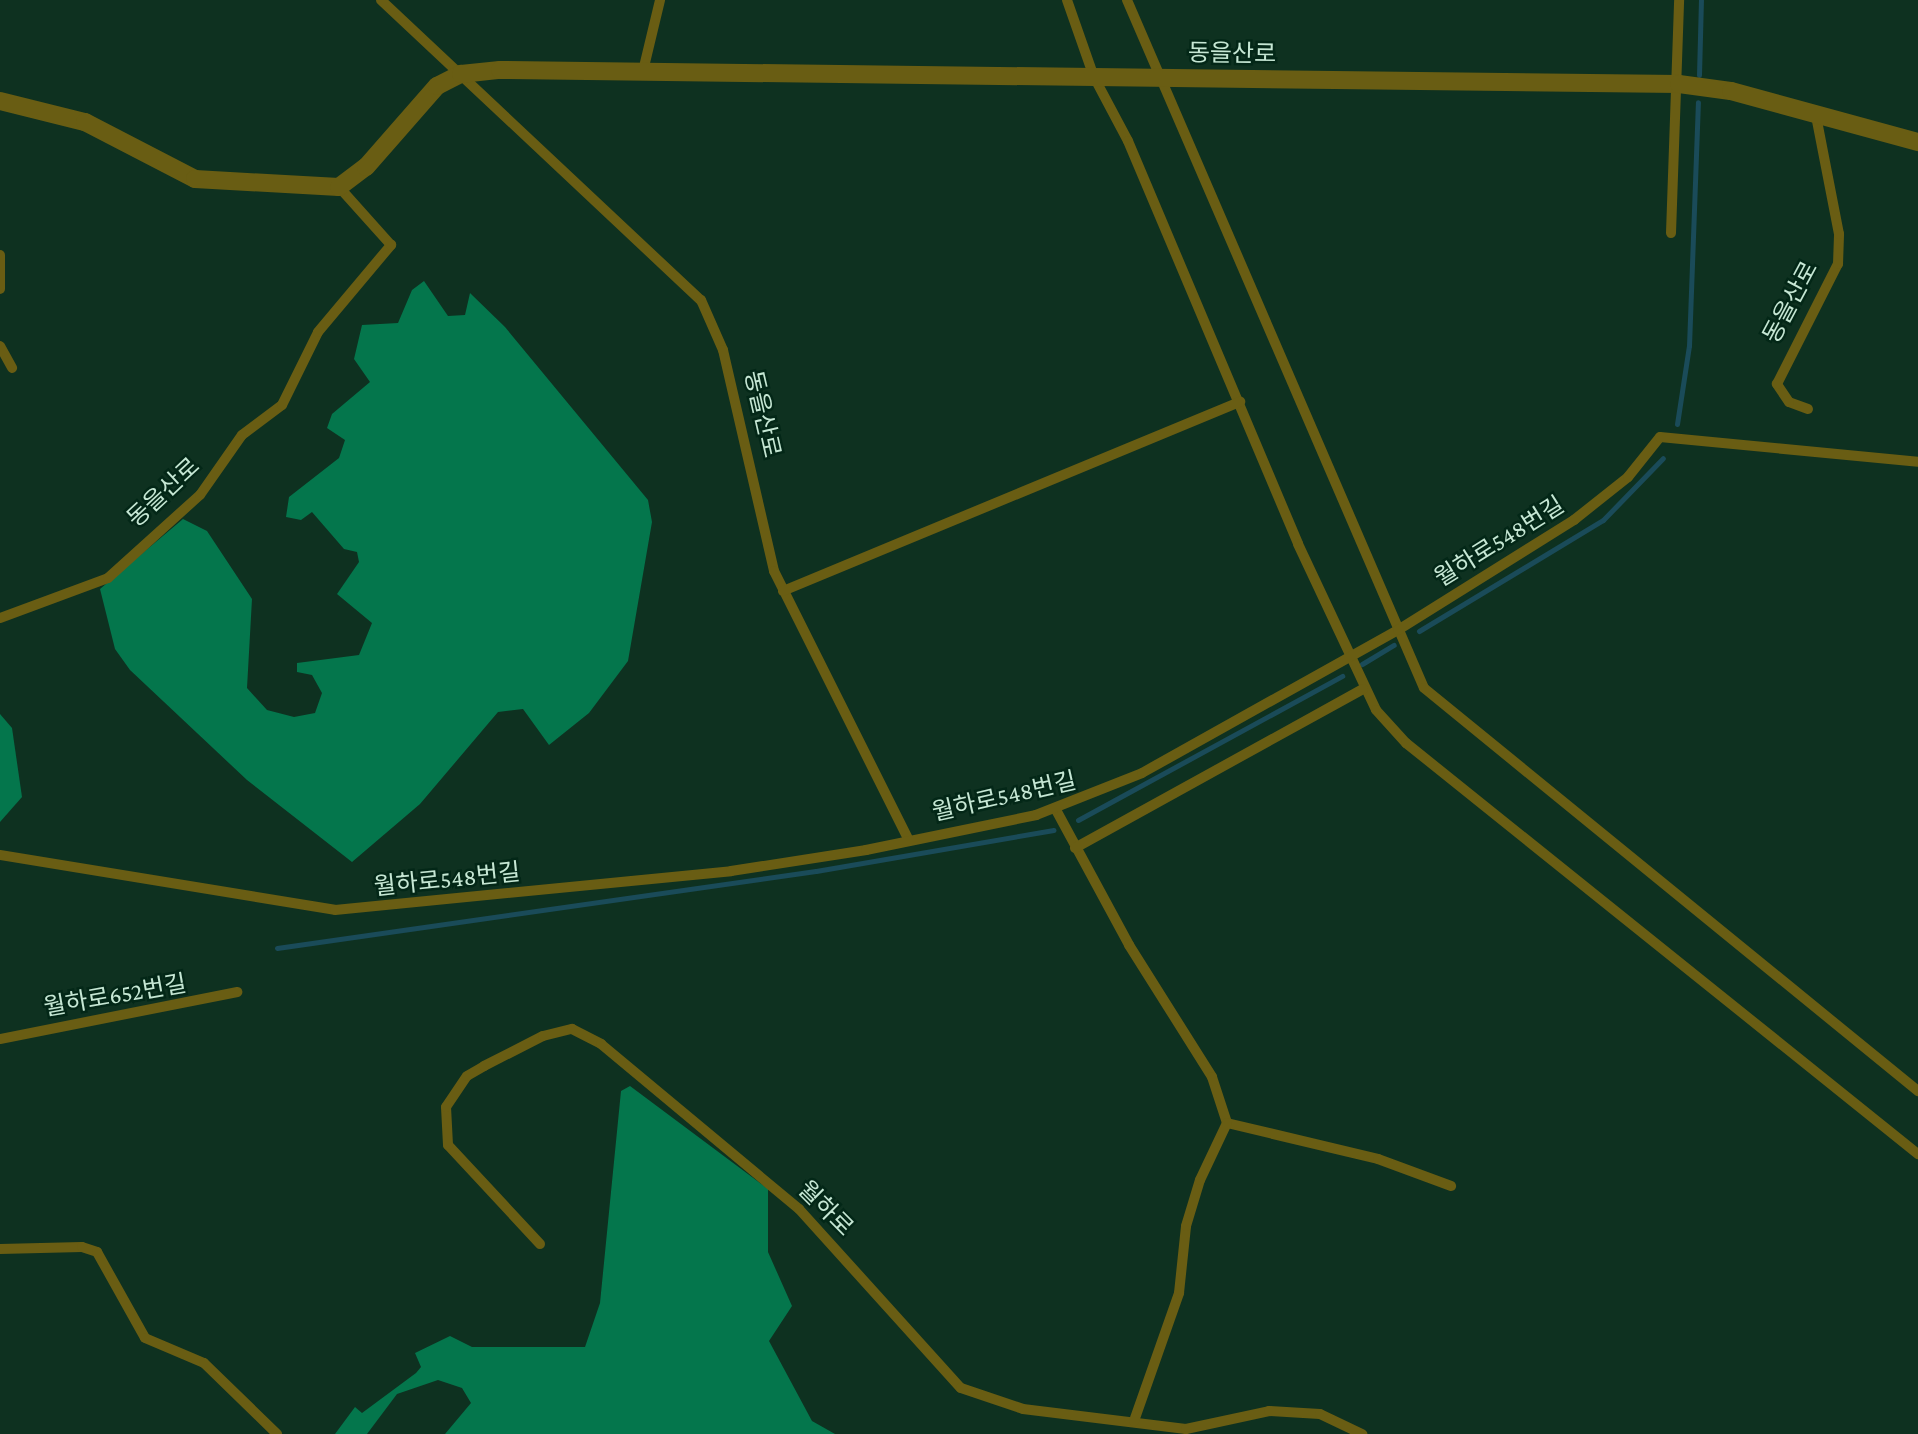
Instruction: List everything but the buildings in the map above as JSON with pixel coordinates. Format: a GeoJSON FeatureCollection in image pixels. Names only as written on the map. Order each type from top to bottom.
{"type":"FeatureCollection","features":[{"type":"Feature","properties":{"kind":"street","name":"동을산로"},"geometry":{"type":"LineString","coordinates":[[338,187],[366,167],[437,86],[461,75],[643,71],[1679,84],[1731,91],[1918,142]]}},
{"type":"Feature","properties":{"kind":"street"},"geometry":{"type":"LineString","coordinates":[[0,102],[85,122],[195,179],[338,187]]}},
{"type":"Feature","properties":{"kind":"lane","name":"동을산로"},"geometry":{"type":"LineString","coordinates":[[381,0],[701,300],[723,350],[762,528],[783,591],[908,839]]}},
{"type":"Feature","properties":{"kind":"lane"},"geometry":{"type":"LineString","coordinates":[[643,71],[660,0]]}},
{"type":"Feature","properties":{"kind":"lane"},"geometry":{"type":"LineString","coordinates":[[1067,0],[1094,77],[1128,141],[1363,689],[1406,743],[1918,1154]]}},
{"type":"Feature","properties":{"kind":"lane"},"geometry":{"type":"LineString","coordinates":[[1127,0],[1165,76],[1424,688],[1439,705],[1918,1091]]}},
{"type":"Feature","properties":{"kind":"lane"},"geometry":{"type":"LineString","coordinates":[[1671,233],[1679,84],[1679,0]]}},
{"type":"Feature","properties":{"kind":"lane","name":"동을산로"},"geometry":{"type":"LineString","coordinates":[[1808,409],[1789,402],[1777,384],[1838,264],[1836,215],[1816,116]]}},
{"type":"Feature","properties":{"kind":"lane","name":"동을산로"},"geometry":{"type":"LineString","coordinates":[[0,618],[108,578],[200,495],[242,435],[282,405],[318,332],[391,245],[338,187]]}},
{"type":"Feature","properties":{"kind":"lane"},"geometry":{"type":"LineString","coordinates":[[0,255],[0,289]]}},
{"type":"Feature","properties":{"kind":"lane"},"geometry":{"type":"LineString","coordinates":[[0,346],[12,368]]}},
{"type":"Feature","properties":{"kind":"lane"},"geometry":{"type":"LineString","coordinates":[[783,591],[1240,402]]}},
{"type":"Feature","properties":{"kind":"lane","name":"월하로548번길"},"geometry":{"type":"LineString","coordinates":[[0,855],[335,910],[732,871],[908,839],[1055,808],[1142,774],[1398,630],[1605,499],[1660,437],[1918,462]]}},
{"type":"Feature","properties":{"kind":"lane"},"geometry":{"type":"LineString","coordinates":[[1075,848],[1363,689]]}},
{"type":"Feature","properties":{"kind":"lane"},"geometry":{"type":"LineString","coordinates":[[1055,808],[1075,848],[1212,1077],[1227,1123],[1200,1180],[1186,1226],[1179,1293],[1135,1421]]}},
{"type":"Feature","properties":{"kind":"lane","name":"월하로652번길"},"geometry":{"type":"LineString","coordinates":[[0,1038],[237,992]]}},
{"type":"Feature","properties":{"kind":"lane","name":"월하로"},"geometry":{"type":"LineString","coordinates":[[540,1244],[448,1145],[446,1107],[467,1076],[543,1036],[572,1030],[601,1044],[799,1209],[961,1388],[1023,1409],[1199,1428],[1290,1411],[1320,1414],[1362,1434]]}},
{"type":"Feature","properties":{"kind":"lane"},"geometry":{"type":"LineString","coordinates":[[1227,1123],[1378,1160],[1451,1186]]}},
{"type":"Feature","properties":{"kind":"lane"},"geometry":{"type":"LineString","coordinates":[[0,1249],[82,1247],[97,1252],[145,1338],[204,1363],[277,1434]]}},
{"type":"Feature","properties":{"kind":"green space"},"geometry":{"type":"Polygon","coordinates":[[[424,281],[448,316],[465,315],[470,293],[505,327],[648,500],[652,522],[628,661],[589,713],[549,745],[523,709],[498,712],[420,804],[352,862],[247,780],[130,670],[115,649],[100,589],[183,519],[207,531],[252,599],[247,688],[267,710],[294,717],[315,713],[322,693],[312,675],[297,672],[297,663],[359,655],[372,623],[337,594],[359,562],[357,552],[344,549],[312,512],[301,520],[286,517],[289,497],[339,458],[345,440],[327,428],[332,414],[370,382],[354,359],[362,325],[398,323],[412,290],[424,281]]]}},
{"type":"Feature","properties":{"kind":"green space"},"geometry":{"type":"Polygon","coordinates":[[[0,714],[12,728],[22,797],[0,822],[0,714]]]}},
{"type":"Feature","properties":{"kind":"green space"},"geometry":{"type":"Polygon","coordinates":[[[630,1086],[768,1189],[768,1252],[792,1306],[769,1341],[812,1421],[835,1434],[445,1434],[471,1403],[462,1388],[438,1380],[397,1394],[367,1434],[335,1434],[355,1407],[362,1413],[416,1373],[421,1367],[415,1353],[450,1336],[472,1347],[585,1347],[600,1303],[621,1091],[630,1086]]]}},
{"type":"Feature","properties":{"kind":"waterway"},"geometry":{"type":"LineString","coordinates":[[1699,75],[1701,0]]}},
{"type":"Feature","properties":{"kind":"waterway"},"geometry":{"type":"LineString","coordinates":[[1677,424],[1689,346],[1698,102]]}},
{"type":"Feature","properties":{"kind":"waterway"},"geometry":{"type":"LineString","coordinates":[[1419,631],[1603,520],[1663,458]]}},
{"type":"Feature","properties":{"kind":"waterway"},"geometry":{"type":"LineString","coordinates":[[1362,664],[1394,645]]}},
{"type":"Feature","properties":{"kind":"waterway"},"geometry":{"type":"LineString","coordinates":[[1078,820],[1342,676]]}},
{"type":"Feature","properties":{"kind":"waterway"},"geometry":{"type":"LineString","coordinates":[[277,948],[816,871],[1053,830]]}}]}
